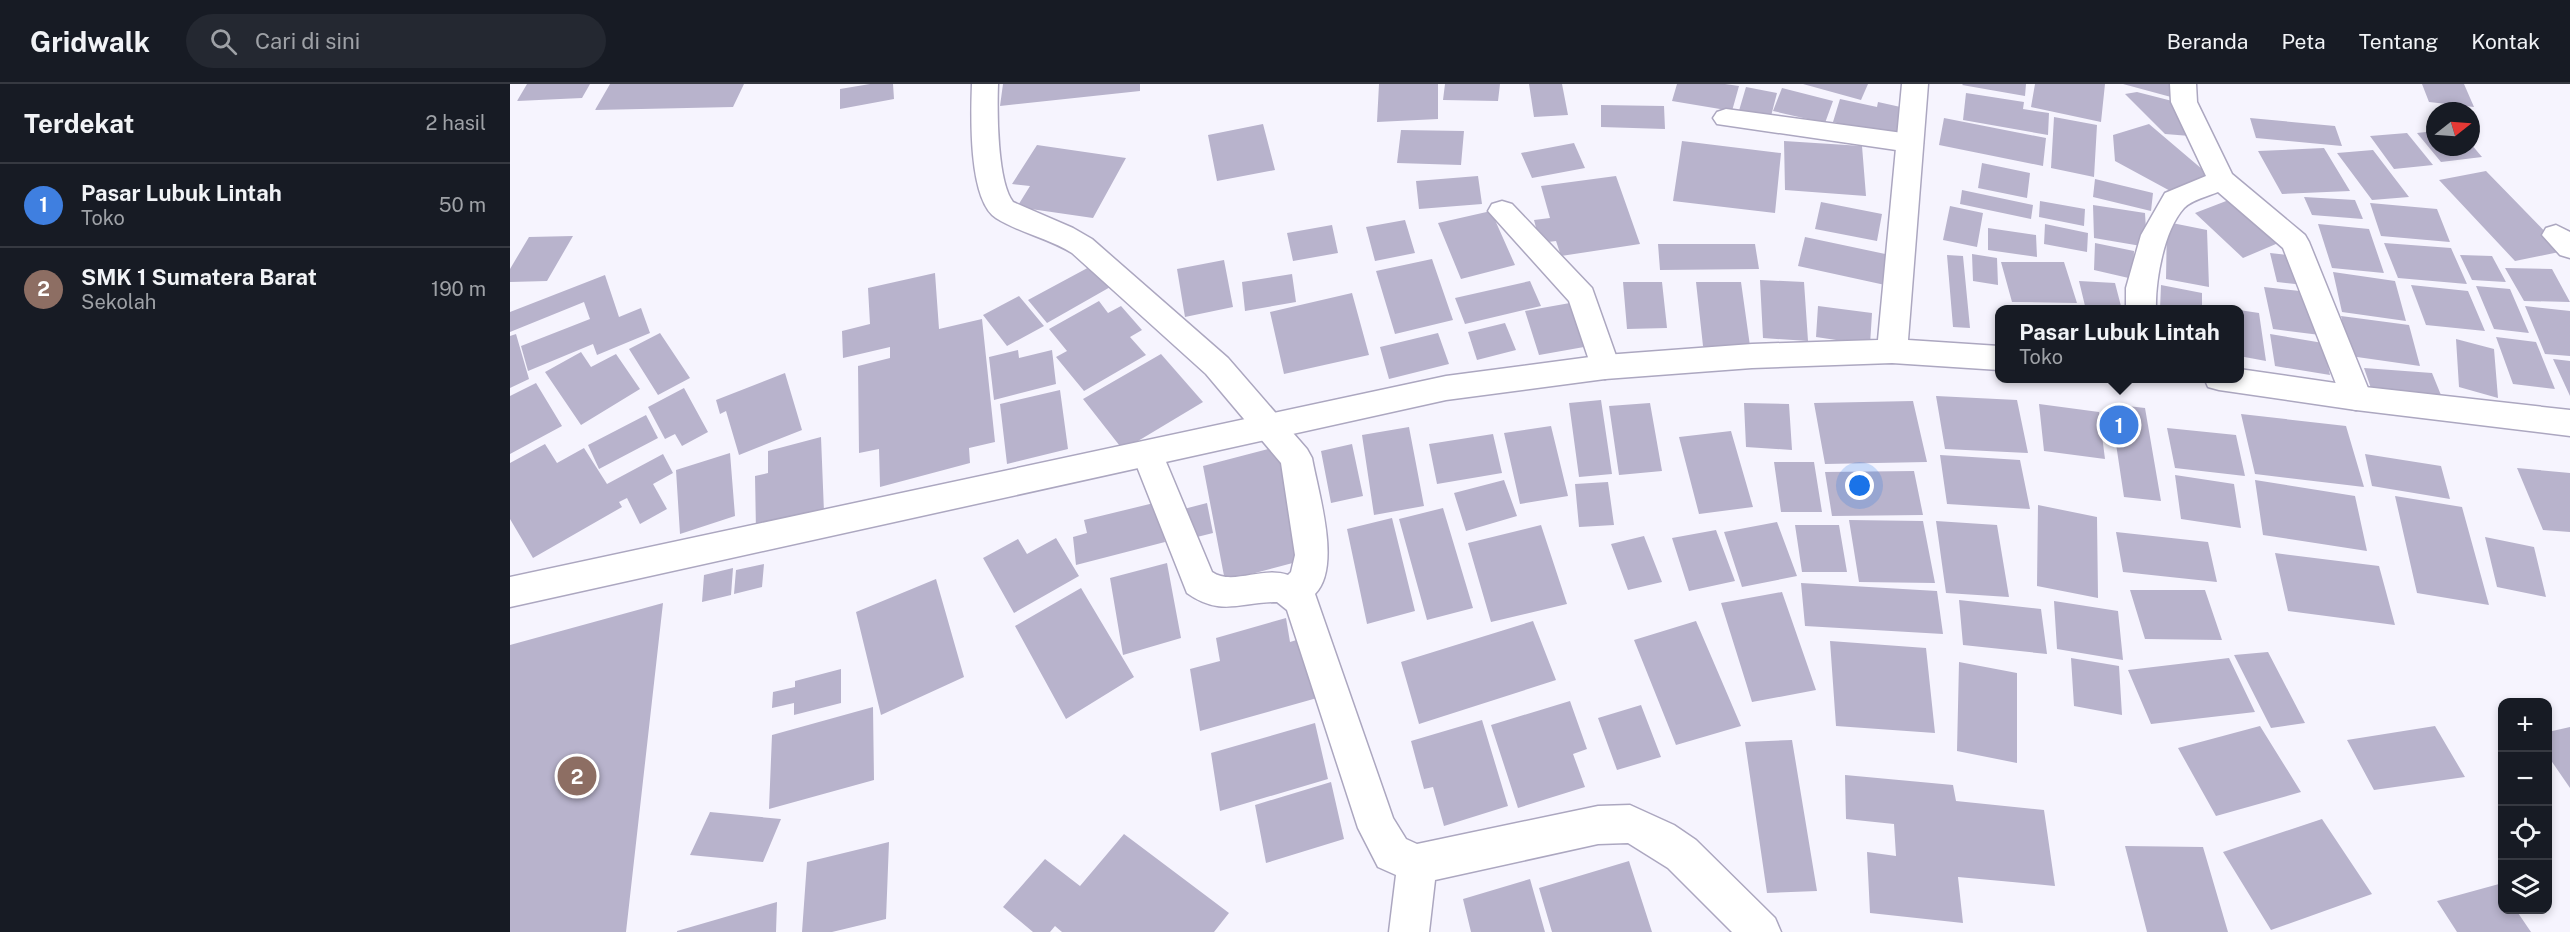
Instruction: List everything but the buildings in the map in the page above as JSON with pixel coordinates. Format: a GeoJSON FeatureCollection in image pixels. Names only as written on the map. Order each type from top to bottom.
{"type":"FeatureCollection","features":[{"type":"Feature","properties":{"kind":"street"},"geometry":{"type":"LineString","coordinates":[[985,84],[983,111],[994,199],[1000,207],[1021,219],[1070,237],[1082,246],[1217,366],[1296,458],[1312,555],[1306,579],[1294,592]]}},
{"type":"Feature","properties":{"kind":"street"},"geometry":{"type":"LineString","coordinates":[[1892,351],[1915,84]]}},
{"type":"Feature","properties":{"kind":"street"},"geometry":{"type":"LineString","coordinates":[[2183,84],[2184,102],[2221,180],[2295,242],[2356,398]]}},
{"type":"Feature","properties":{"kind":"street"},"geometry":{"type":"LineString","coordinates":[[1726,118],[1910,143]]}},
{"type":"Feature","properties":{"kind":"street"},"geometry":{"type":"LineString","coordinates":[[2141,305],[2140,288],[2154,235],[2175,200],[2221,180]]}},
{"type":"Feature","properties":{"kind":"street"},"geometry":{"type":"LineString","coordinates":[[1502,211],[1582,296],[1605,367]]}},
{"type":"Feature","properties":{"kind":"street"},"geometry":{"type":"LineString","coordinates":[[510,592],[1446,388],[1605,367],[1752,356],[1892,351],[1995,358]]}},
{"type":"Feature","properties":{"kind":"street"},"geometry":{"type":"LineString","coordinates":[[2244,382],[2356,398],[2570,423]]}},
{"type":"Feature","properties":{"kind":"street"},"geometry":{"type":"LineString","coordinates":[[1148,454],[1199,582],[1205,589],[1213,593],[1228,593],[1282,585],[1294,592],[1301,601],[1377,828],[1392,853],[1417,864],[1598,825],[1630,824],[1660,839],[1682,854],[1761,932]]}},
{"type":"Feature","properties":{"kind":"street"},"geometry":{"type":"LineString","coordinates":[[1409,932],[1417,864]]}},
{"type":"Feature","properties":{"kind":"place","name":"Pasar Lubuk Lintah"},"geometry":{"type":"Point","coordinates":[2119,425]}},
{"type":"Feature","properties":{"kind":"place","name":"SMK 1 Sumatera Barat"},"geometry":{"type":"Point","coordinates":[577,776]}}]}
